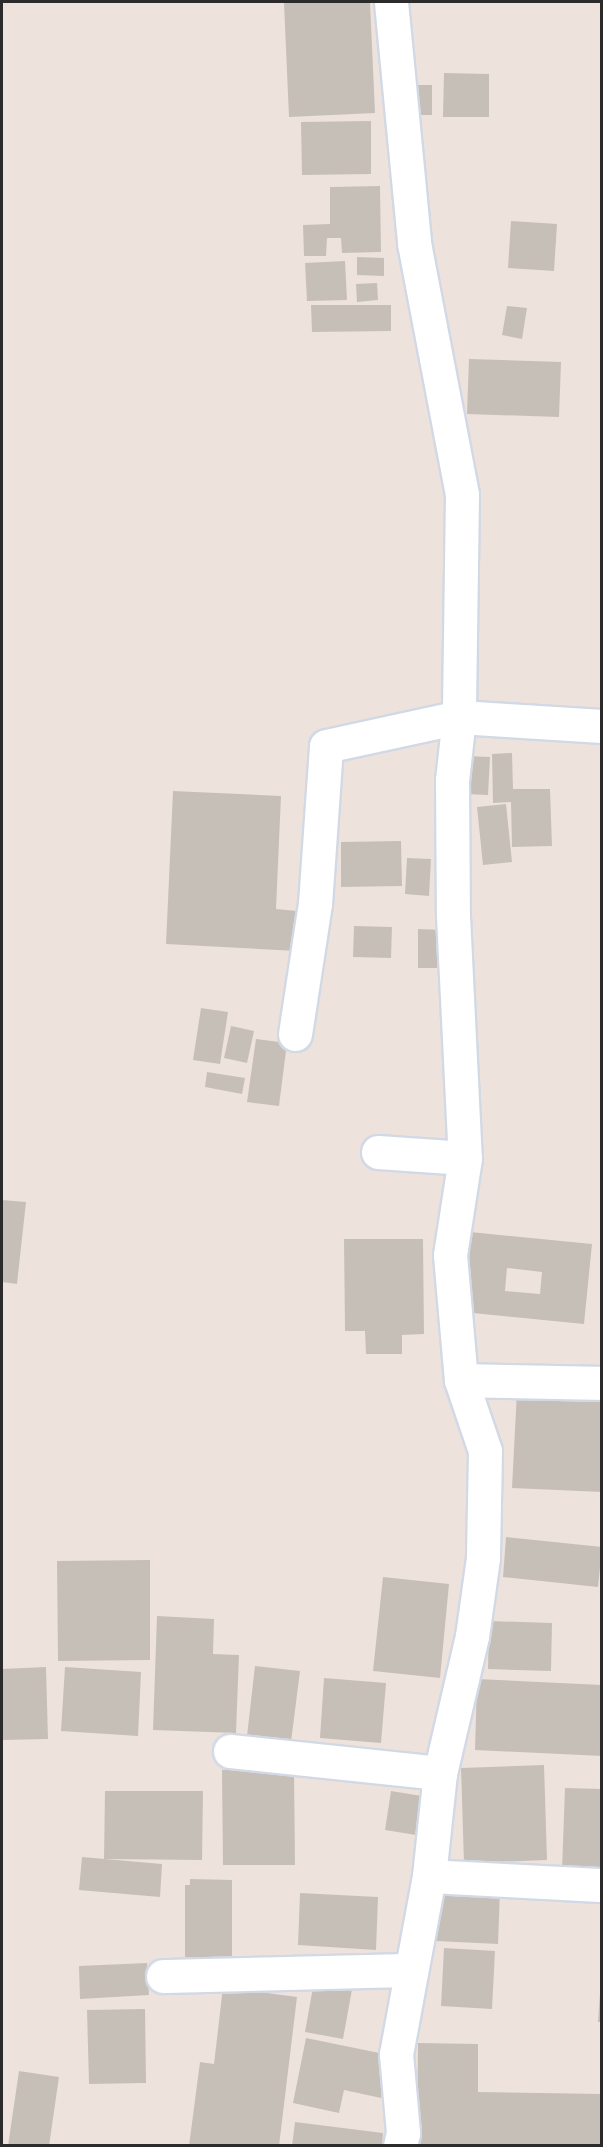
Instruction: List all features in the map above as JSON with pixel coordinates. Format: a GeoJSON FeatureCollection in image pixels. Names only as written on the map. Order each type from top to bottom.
{"type":"FeatureCollection","features":[{"type":"Feature","properties":{"kind":"street"},"geometry":{"type":"LineString","coordinates":[[391,2],[414,243],[462,494],[459,717],[452,780],[453,882],[465,1158],[450,1255],[461,1380],[485,1451],[483,1558],[471,1636],[440,1773],[429,1876],[396,2054],[400,2145]]}},
{"type":"Feature","properties":{"kind":"street"},"geometry":{"type":"LineString","coordinates":[[295,1034],[315,904],[326,746],[459,717],[602,726]]}},
{"type":"Feature","properties":{"kind":"street"},"geometry":{"type":"LineString","coordinates":[[378,1152],[465,1158]]}},
{"type":"Feature","properties":{"kind":"street"},"geometry":{"type":"LineString","coordinates":[[461,1380],[602,1383]]}},
{"type":"Feature","properties":{"kind":"street"},"geometry":{"type":"LineString","coordinates":[[230,1751],[440,1773]]}},
{"type":"Feature","properties":{"kind":"street"},"geometry":{"type":"LineString","coordinates":[[429,1876],[602,1885]]}},
{"type":"Feature","properties":{"kind":"street"},"geometry":{"type":"LineString","coordinates":[[163,1976],[410,1970]]}},
{"type":"Feature","properties":{"kind":"building"},"geometry":{"type":"Polygon","coordinates":[[[370,2],[375,113],[289,117],[284,3],[370,2]]]}},
{"type":"Feature","properties":{"kind":"building"},"geometry":{"type":"Polygon","coordinates":[[[444,73],[489,74],[489,117],[443,117],[444,73]]]}},
{"type":"Feature","properties":{"kind":"building"},"geometry":{"type":"Polygon","coordinates":[[[411,85],[432,85],[432,115],[411,115],[411,85]]]}},
{"type":"Feature","properties":{"kind":"building"},"geometry":{"type":"Polygon","coordinates":[[[371,121],[371,174],[302,175],[301,122],[371,121]]]}},
{"type":"Feature","properties":{"kind":"building"},"geometry":{"type":"Polygon","coordinates":[[[380,186],[381,252],[342,253],[341,238],[327,238],[326,256],[304,256],[303,225],[330,224],[330,187],[380,186]]]}},
{"type":"Feature","properties":{"kind":"building"},"geometry":{"type":"Polygon","coordinates":[[[511,221],[557,224],[554,271],[508,268],[511,221]]]}},
{"type":"Feature","properties":{"kind":"building"},"geometry":{"type":"Polygon","coordinates":[[[357,257],[384,258],[384,276],[357,275],[357,257]]]}},
{"type":"Feature","properties":{"kind":"building"},"geometry":{"type":"Polygon","coordinates":[[[345,261],[347,300],[307,301],[305,263],[345,261]]]}},
{"type":"Feature","properties":{"kind":"building"},"geometry":{"type":"Polygon","coordinates":[[[377,283],[378,300],[357,302],[356,284],[377,283]]]}},
{"type":"Feature","properties":{"kind":"building"},"geometry":{"type":"Polygon","coordinates":[[[311,305],[391,305],[391,331],[312,332],[311,305]]]}},
{"type":"Feature","properties":{"kind":"building"},"geometry":{"type":"Polygon","coordinates":[[[507,306],[527,308],[522,339],[502,335],[507,306]]]}},
{"type":"Feature","properties":{"kind":"building"},"geometry":{"type":"Polygon","coordinates":[[[469,359],[561,362],[559,417],[467,414],[469,359]]]}},
{"type":"Feature","properties":{"kind":"building"},"geometry":{"type":"Polygon","coordinates":[[[512,753],[513,789],[550,789],[552,846],[512,847],[511,802],[493,803],[492,754],[512,753]]]}},
{"type":"Feature","properties":{"kind":"building"},"geometry":{"type":"Polygon","coordinates":[[[466,756],[490,757],[488,795],[465,794],[466,756]]]}},
{"type":"Feature","properties":{"kind":"building"},"geometry":{"type":"Polygon","coordinates":[[[173,791],[281,796],[276,909],[297,911],[296,951],[166,944],[173,791]]]}},
{"type":"Feature","properties":{"kind":"building"},"geometry":{"type":"Polygon","coordinates":[[[506,804],[512,862],[483,865],[477,807],[506,804]]]}},
{"type":"Feature","properties":{"kind":"building"},"geometry":{"type":"Polygon","coordinates":[[[401,841],[402,886],[341,887],[341,842],[401,841]]]}},
{"type":"Feature","properties":{"kind":"building"},"geometry":{"type":"Polygon","coordinates":[[[407,858],[431,859],[429,896],[405,894],[407,858]]]}},
{"type":"Feature","properties":{"kind":"building"},"geometry":{"type":"Polygon","coordinates":[[[354,926],[392,927],[391,958],[353,957],[354,926]]]}},
{"type":"Feature","properties":{"kind":"building"},"geometry":{"type":"Polygon","coordinates":[[[418,929],[443,930],[443,968],[418,968],[418,929]]]}},
{"type":"Feature","properties":{"kind":"building"},"geometry":{"type":"Polygon","coordinates":[[[201,1008],[228,1012],[220,1064],[193,1060],[201,1008]]]}},
{"type":"Feature","properties":{"kind":"building"},"geometry":{"type":"Polygon","coordinates":[[[231,1026],[254,1031],[247,1063],[224,1058],[231,1026]]]}},
{"type":"Feature","properties":{"kind":"building"},"geometry":{"type":"Polygon","coordinates":[[[256,1039],[287,1043],[279,1106],[247,1102],[256,1039]]]}},
{"type":"Feature","properties":{"kind":"building"},"geometry":{"type":"Polygon","coordinates":[[[207,1072],[245,1078],[242,1094],[205,1087],[207,1072]]]}},
{"type":"Feature","properties":{"kind":"building"},"geometry":{"type":"Polygon","coordinates":[[[2,1200],[26,1202],[17,1284],[2,1282],[2,1200]]]}},
{"type":"Feature","properties":{"kind":"building"},"geometry":{"type":"Polygon","coordinates":[[[470,1232],[592,1244],[584,1324],[463,1312],[470,1232]],[[507,1268],[505,1291],[540,1294],[542,1272],[507,1268]]]}},
{"type":"Feature","properties":{"kind":"building"},"geometry":{"type":"Polygon","coordinates":[[[344,1239],[423,1239],[424,1334],[402,1335],[402,1354],[366,1354],[365,1331],[345,1331],[344,1239]]]}},
{"type":"Feature","properties":{"kind":"building"},"geometry":{"type":"Polygon","coordinates":[[[517,1391],[602,1396],[602,1492],[512,1488],[517,1391]]]}},
{"type":"Feature","properties":{"kind":"building"},"geometry":{"type":"Polygon","coordinates":[[[506,1537],[602,1547],[598,1587],[503,1577],[506,1537]]]}},
{"type":"Feature","properties":{"kind":"building"},"geometry":{"type":"Polygon","coordinates":[[[150,1560],[150,1660],[58,1661],[57,1561],[150,1560]]]}},
{"type":"Feature","properties":{"kind":"building"},"geometry":{"type":"Polygon","coordinates":[[[383,1577],[449,1584],[440,1678],[373,1671],[383,1577]]]}},
{"type":"Feature","properties":{"kind":"building"},"geometry":{"type":"Polygon","coordinates":[[[157,1616],[214,1619],[213,1654],[239,1655],[236,1733],[153,1730],[157,1616]]]}},
{"type":"Feature","properties":{"kind":"building"},"geometry":{"type":"Polygon","coordinates":[[[489,1621],[552,1623],[551,1671],[488,1669],[489,1621]]]}},
{"type":"Feature","properties":{"kind":"building"},"geometry":{"type":"Polygon","coordinates":[[[255,1666],[300,1671],[291,1742],[247,1736],[255,1666]]]}},
{"type":"Feature","properties":{"kind":"building"},"geometry":{"type":"Polygon","coordinates":[[[46,1667],[48,1739],[2,1740],[2,1669],[46,1667]]]}},
{"type":"Feature","properties":{"kind":"building"},"geometry":{"type":"Polygon","coordinates":[[[65,1667],[141,1672],[138,1736],[61,1731],[65,1667]]]}},
{"type":"Feature","properties":{"kind":"building"},"geometry":{"type":"Polygon","coordinates":[[[324,1678],[386,1683],[381,1743],[320,1738],[324,1678]]]}},
{"type":"Feature","properties":{"kind":"building"},"geometry":{"type":"Polygon","coordinates":[[[477,1679],[602,1685],[602,1756],[475,1750],[477,1679]]]}},
{"type":"Feature","properties":{"kind":"building"},"geometry":{"type":"Polygon","coordinates":[[[544,1765],[547,1860],[464,1863],[461,1768],[544,1765]]]}},
{"type":"Feature","properties":{"kind":"building"},"geometry":{"type":"Polygon","coordinates":[[[222,1770],[294,1770],[295,1865],[223,1865],[222,1770]]]}},
{"type":"Feature","properties":{"kind":"building"},"geometry":{"type":"Polygon","coordinates":[[[565,1788],[602,1789],[602,1871],[562,1870],[565,1788]]]}},
{"type":"Feature","properties":{"kind":"building"},"geometry":{"type":"Polygon","coordinates":[[[105,1791],[203,1791],[202,1860],[104,1859],[105,1791]]]}},
{"type":"Feature","properties":{"kind":"building"},"geometry":{"type":"Polygon","coordinates":[[[391,1791],[428,1797],[422,1836],[385,1830],[391,1791]]]}},
{"type":"Feature","properties":{"kind":"building"},"geometry":{"type":"Polygon","coordinates":[[[82,1857],[162,1864],[160,1897],[79,1890],[82,1857]]]}},
{"type":"Feature","properties":{"kind":"building"},"geometry":{"type":"Polygon","coordinates":[[[190,1879],[232,1880],[232,1958],[185,1958],[185,1885],[190,1885],[190,1879]]]}},
{"type":"Feature","properties":{"kind":"building"},"geometry":{"type":"Polygon","coordinates":[[[438,1887],[500,1890],[498,1944],[436,1941],[438,1887]]]}},
{"type":"Feature","properties":{"kind":"building"},"geometry":{"type":"Polygon","coordinates":[[[300,1893],[378,1897],[376,1950],[298,1945],[300,1893]]]}},
{"type":"Feature","properties":{"kind":"building"},"geometry":{"type":"Polygon","coordinates":[[[444,1948],[495,1951],[492,2009],[441,2006],[444,1948]]]}},
{"type":"Feature","properties":{"kind":"building"},"geometry":{"type":"Polygon","coordinates":[[[147,1963],[149,1995],[80,1999],[79,1966],[147,1963]]]}},
{"type":"Feature","properties":{"kind":"building"},"geometry":{"type":"Polygon","coordinates":[[[315,1976],[353,1984],[343,2039],[305,2032],[315,1976]]]}},
{"type":"Feature","properties":{"kind":"building"},"geometry":{"type":"Polygon","coordinates":[[[223,1987],[297,1997],[279,2146],[189,2146],[200,2062],[214,2064],[223,1987]]]}},
{"type":"Feature","properties":{"kind":"building"},"geometry":{"type":"Polygon","coordinates":[[[600,1993],[602,1993],[602,2022],[598,2022],[600,1993]]]}},
{"type":"Feature","properties":{"kind":"building"},"geometry":{"type":"Polygon","coordinates":[[[145,2009],[146,2083],[89,2084],[87,2010],[145,2009]]]}},
{"type":"Feature","properties":{"kind":"building"},"geometry":{"type":"Polygon","coordinates":[[[306,2038],[389,2055],[381,2098],[344,2090],[339,2113],[293,2103],[306,2038]]]}},
{"type":"Feature","properties":{"kind":"building"},"geometry":{"type":"Polygon","coordinates":[[[418,2043],[478,2044],[478,2092],[602,2094],[602,2146],[417,2146],[418,2043]]]}},
{"type":"Feature","properties":{"kind":"building"},"geometry":{"type":"Polygon","coordinates":[[[19,2071],[59,2077],[49,2146],[8,2146],[19,2071]]]}},
{"type":"Feature","properties":{"kind":"building"},"geometry":{"type":"Polygon","coordinates":[[[295,2122],[383,2133],[382,2146],[292,2146],[295,2122]]]}}]}
